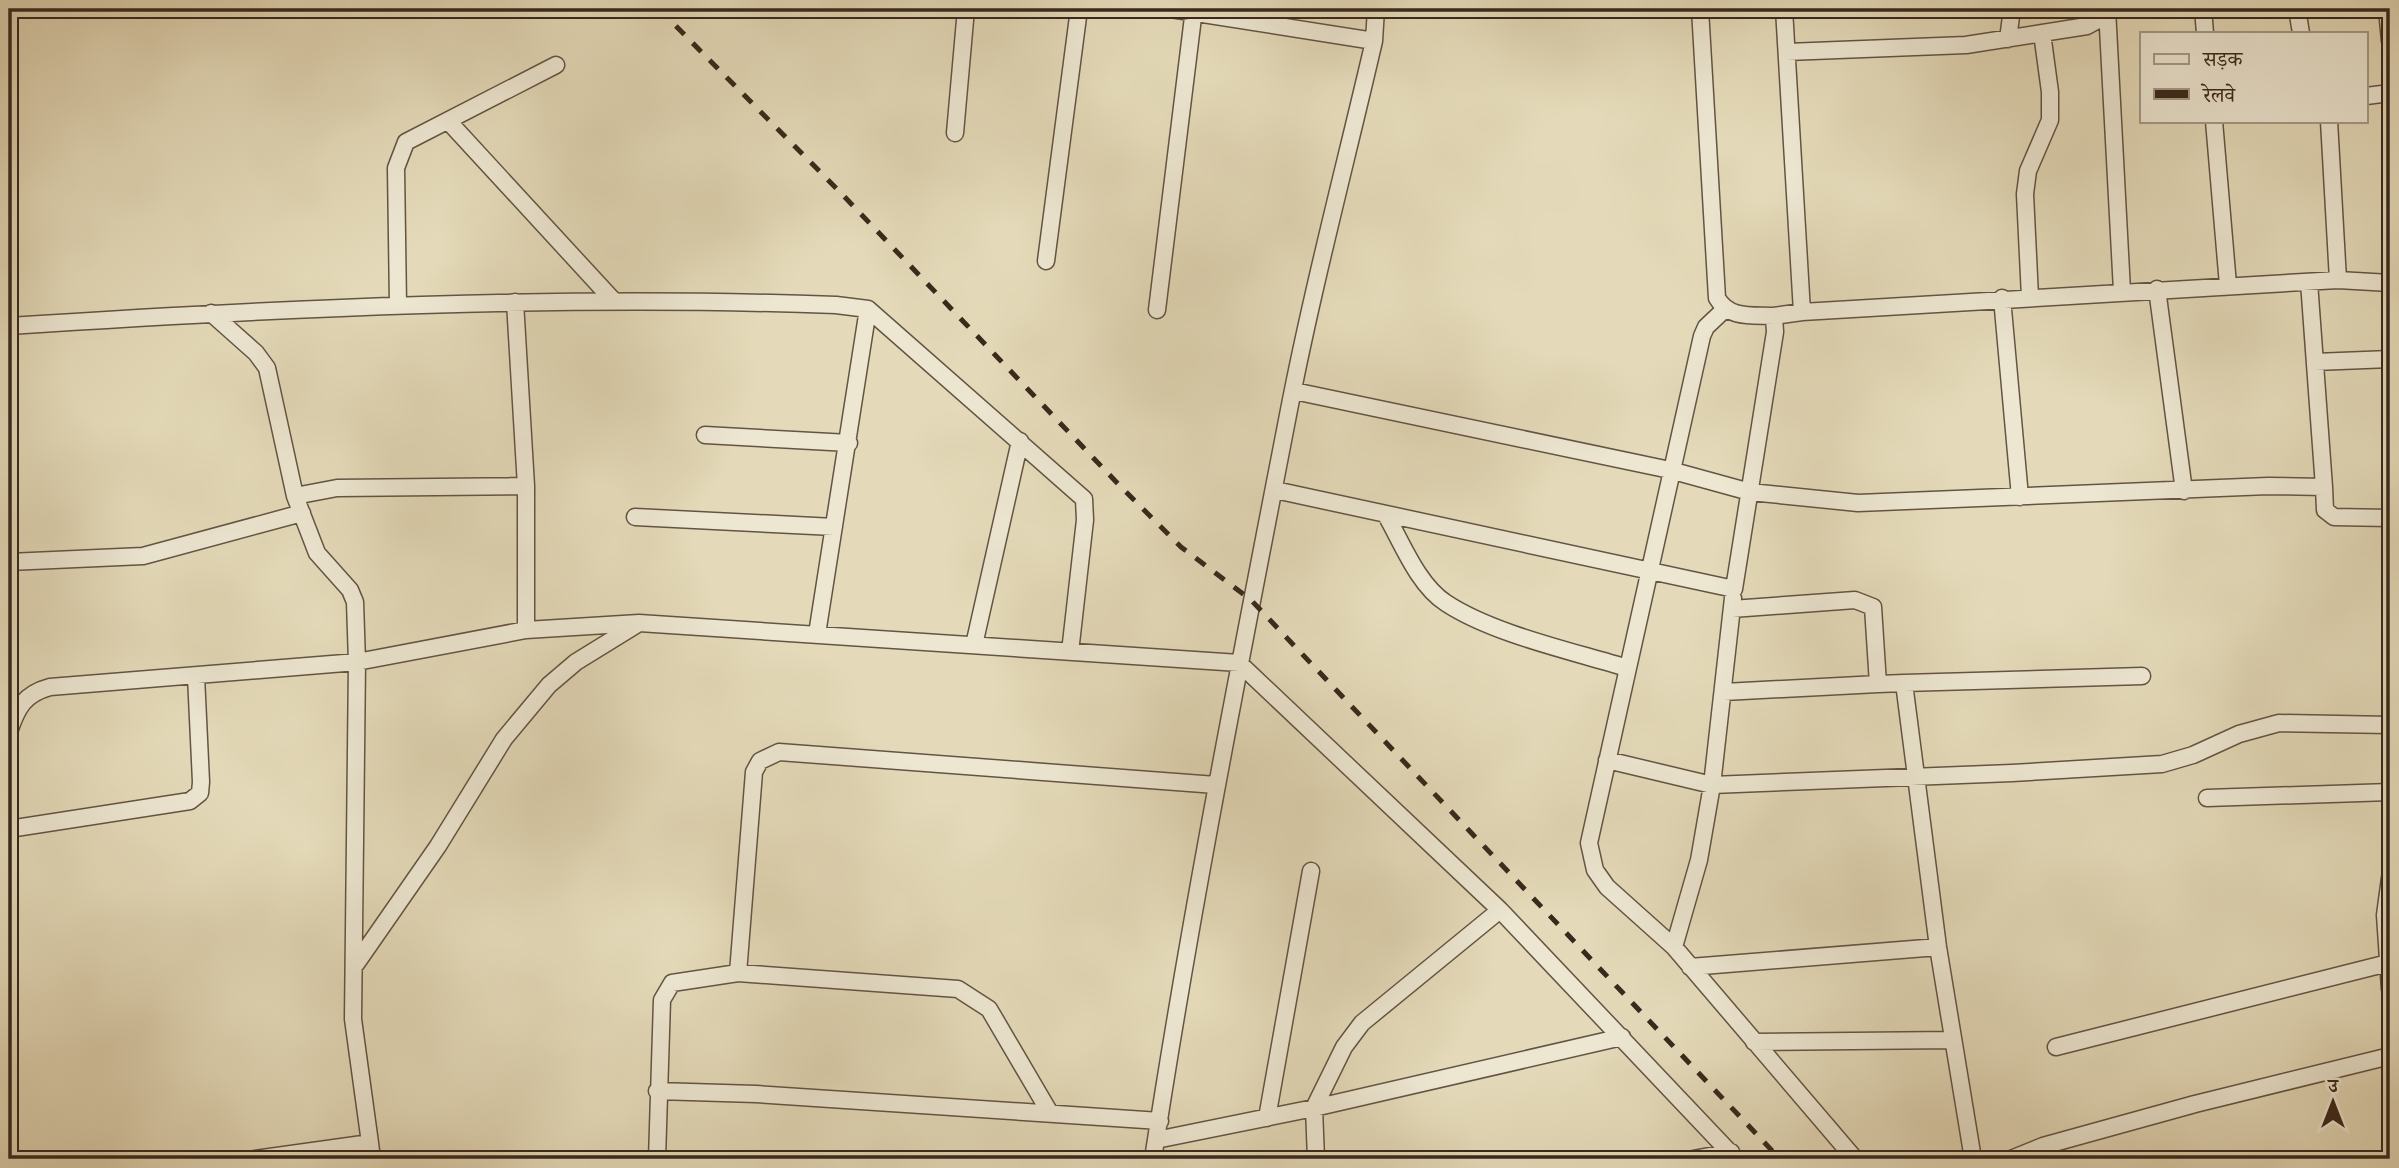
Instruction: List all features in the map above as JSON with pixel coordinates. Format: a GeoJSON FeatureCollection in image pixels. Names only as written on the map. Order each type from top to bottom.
{"type":"FeatureCollection","features":[{"type":"Feature","properties":{"kind":"street"},"geometry":{"type":"LineString","coordinates":[[955,133],[966,9]]}},
{"type":"Feature","properties":{"kind":"street"},"geometry":{"type":"LineString","coordinates":[[1046,261],[1079,9]]}},
{"type":"Feature","properties":{"kind":"street"},"geometry":{"type":"LineString","coordinates":[[1171,9],[1194,10],[1374,41]]}},
{"type":"Feature","properties":{"kind":"street"},"geometry":{"type":"LineString","coordinates":[[1153,1159],[1239,663],[1294,391],[1374,41],[1376,9]]}},
{"type":"Feature","properties":{"kind":"street"},"geometry":{"type":"LineString","coordinates":[[1700,9],[1717,298],[1724,310],[1733,314],[1774,316],[2122,290],[2338,280],[2390,283]]}},
{"type":"Feature","properties":{"kind":"street"},"geometry":{"type":"LineString","coordinates":[[1784,9],[1802,312]]}},
{"type":"Feature","properties":{"kind":"street"},"geometry":{"type":"LineString","coordinates":[[2008,39],[2012,9]]}},
{"type":"Feature","properties":{"kind":"street"},"geometry":{"type":"LineString","coordinates":[[2203,9],[2206,32]]}},
{"type":"Feature","properties":{"kind":"street"},"geometry":{"type":"LineString","coordinates":[[2297,9],[2301,32]]}},
{"type":"Feature","properties":{"kind":"street"},"geometry":{"type":"LineString","coordinates":[[2387,9],[2390,41]]}},
{"type":"Feature","properties":{"kind":"street"},"geometry":{"type":"LineString","coordinates":[[1157,310],[1194,10]]}},
{"type":"Feature","properties":{"kind":"street"},"geometry":{"type":"LineString","coordinates":[[1787,52],[1966,45],[2087,26],[2107,12]]}},
{"type":"Feature","properties":{"kind":"street"},"geometry":{"type":"LineString","coordinates":[[2107,12],[2122,290]]}},
{"type":"Feature","properties":{"kind":"street"},"geometry":{"type":"LineString","coordinates":[[2030,296],[2025,194],[2028,171],[2050,120],[2050,92],[2042,33]]}},
{"type":"Feature","properties":{"kind":"street"},"geometry":{"type":"LineString","coordinates":[[398,305],[398,157],[406,142],[450,123],[556,65]]}},
{"type":"Feature","properties":{"kind":"street"},"geometry":{"type":"LineString","coordinates":[[2368,96],[2390,93]]}},
{"type":"Feature","properties":{"kind":"street"},"geometry":{"type":"LineString","coordinates":[[2214,122],[2228,285]]}},
{"type":"Feature","properties":{"kind":"street"},"geometry":{"type":"LineString","coordinates":[[2329,122],[2338,280]]}},
{"type":"Feature","properties":{"kind":"street"},"geometry":{"type":"LineString","coordinates":[[450,123],[612,299]]}},
{"type":"Feature","properties":{"kind":"street"},"geometry":{"type":"LineString","coordinates":[[2309,282],[2325,510],[2334,517],[2390,518]]}},
{"type":"Feature","properties":{"kind":"street"},"geometry":{"type":"LineString","coordinates":[[2157,289],[2184,491]]}},
{"type":"Feature","properties":{"kind":"street"},"geometry":{"type":"LineString","coordinates":[[9,326],[211,313],[612,299],[824,304],[868,309],[1084,499],[1085,520],[1070,652]]}},
{"type":"Feature","properties":{"kind":"street"},"geometry":{"type":"LineString","coordinates":[[2002,299],[2020,497]]}},
{"type":"Feature","properties":{"kind":"street"},"geometry":{"type":"LineString","coordinates":[[515,302],[526,486],[526,630]]}},
{"type":"Feature","properties":{"kind":"street"},"geometry":{"type":"LineString","coordinates":[[817,634],[868,309]]}},
{"type":"Feature","properties":{"kind":"street"},"geometry":{"type":"LineString","coordinates":[[1724,310],[1706,327],[1702,335],[1589,843],[1595,870],[1607,887],[1674,947],[1854,1159]]}},
{"type":"Feature","properties":{"kind":"street"},"geometry":{"type":"LineString","coordinates":[[211,313],[256,353],[267,368],[295,496],[317,553],[349,590],[355,602],[358,662],[356,964],[353,1019],[371,1151],[255,1159]]}},
{"type":"Feature","properties":{"kind":"street"},"geometry":{"type":"LineString","coordinates":[[1674,947],[1699,860],[1713,785],[1734,589],[1775,332],[1774,316]]}},
{"type":"Feature","properties":{"kind":"street"},"geometry":{"type":"LineString","coordinates":[[2315,362],[2390,359]]}},
{"type":"Feature","properties":{"kind":"street"},"geometry":{"type":"LineString","coordinates":[[1294,391],[1670,470],[1750,492],[1858,503],[2324,487]]}},
{"type":"Feature","properties":{"kind":"street"},"geometry":{"type":"LineString","coordinates":[[705,435],[849,443]]}},
{"type":"Feature","properties":{"kind":"street"},"geometry":{"type":"LineString","coordinates":[[974,645],[1020,441]]}},
{"type":"Feature","properties":{"kind":"street"},"geometry":{"type":"LineString","coordinates":[[295,496],[337,488],[526,486]]}},
{"type":"Feature","properties":{"kind":"street"},"geometry":{"type":"LineString","coordinates":[[1275,490],[1648,573],[1734,589]]}},
{"type":"Feature","properties":{"kind":"street"},"geometry":{"type":"LineString","coordinates":[[9,562],[143,556],[302,513]]}},
{"type":"Feature","properties":{"kind":"street"},"geometry":{"type":"LineString","coordinates":[[1386,515],[1424,581],[1445,602],[1499,627],[1627,668]]}},
{"type":"Feature","properties":{"kind":"street"},"geometry":{"type":"LineString","coordinates":[[635,517],[834,527]]}},
{"type":"Feature","properties":{"kind":"street"},"geometry":{"type":"LineString","coordinates":[[1732,609],[1855,600],[1867,603],[1873,607],[1878,684]]}},
{"type":"Feature","properties":{"kind":"street"},"geometry":{"type":"LineString","coordinates":[[356,964],[438,846],[504,739],[549,685],[576,662],[639,624]]}},
{"type":"Feature","properties":{"kind":"street"},"geometry":{"type":"LineString","coordinates":[[9,732],[18,706],[35,691],[50,687],[358,662],[526,630],[639,624],[1239,663],[1500,910],[1733,1156]]}},
{"type":"Feature","properties":{"kind":"street"},"geometry":{"type":"LineString","coordinates":[[9,829],[190,801],[200,793],[195,676]]}},
{"type":"Feature","properties":{"kind":"street"},"geometry":{"type":"LineString","coordinates":[[1724,692],[1878,684],[2142,676]]}},
{"type":"Feature","properties":{"kind":"street"},"geometry":{"type":"LineString","coordinates":[[1905,683],[1938,947],[1973,1159]]}},
{"type":"Feature","properties":{"kind":"street"},"geometry":{"type":"LineString","coordinates":[[1607,760],[1713,785],[1916,776],[2162,764],[2193,755],[2239,734],[2279,723],[2390,725]]}},
{"type":"Feature","properties":{"kind":"street"},"geometry":{"type":"LineString","coordinates":[[738,973],[754,772],[760,761],[779,752],[1216,785]]}},
{"type":"Feature","properties":{"kind":"street"},"geometry":{"type":"LineString","coordinates":[[2207,798],[2390,792]]}},
{"type":"Feature","properties":{"kind":"street"},"geometry":{"type":"LineString","coordinates":[[1267,1118],[1311,871]]}},
{"type":"Feature","properties":{"kind":"street"},"geometry":{"type":"LineString","coordinates":[[2390,880],[2385,915],[2390,989]]}},
{"type":"Feature","properties":{"kind":"street"},"geometry":{"type":"LineString","coordinates":[[1316,1159],[1314,1108],[1344,1047],[1362,1024],[1500,910]]}},
{"type":"Feature","properties":{"kind":"street"},"geometry":{"type":"LineString","coordinates":[[1690,967],[1938,947]]}},
{"type":"Feature","properties":{"kind":"street"},"geometry":{"type":"LineString","coordinates":[[2056,1047],[2388,963]]}},
{"type":"Feature","properties":{"kind":"street"},"geometry":{"type":"LineString","coordinates":[[657,1159],[657,1091],[662,1000],[667,988],[672,983],[738,973],[958,989],[974,996],[989,1009],[1050,1113]]}},
{"type":"Feature","properties":{"kind":"street"},"geometry":{"type":"LineString","coordinates":[[1156,1140],[1314,1108],[1622,1037]]}},
{"type":"Feature","properties":{"kind":"street"},"geometry":{"type":"LineString","coordinates":[[1754,1042],[1952,1040]]}},
{"type":"Feature","properties":{"kind":"street"},"geometry":{"type":"LineString","coordinates":[[2011,1159],[2045,1153],[2195,1104],[2390,1056]]}},
{"type":"Feature","properties":{"kind":"street"},"geometry":{"type":"LineString","coordinates":[[657,1091],[756,1094],[1160,1121]]}},
{"type":"Feature","properties":{"kind":"street"},"geometry":{"type":"LineString","coordinates":[[1693,1159],[1733,1156]]}},
{"type":"Feature","properties":{"kind":"railway"},"geometry":{"type":"LineString","coordinates":[[659,9],[838,190],[1181,547],[1251,600],[1780,1159]]}}]}
